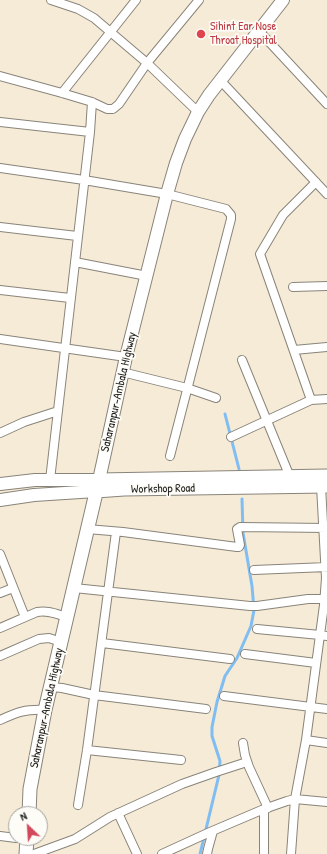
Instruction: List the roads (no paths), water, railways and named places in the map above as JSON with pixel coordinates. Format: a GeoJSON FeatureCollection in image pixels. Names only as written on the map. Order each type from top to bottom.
{"type":"FeatureCollection","features":[{"type":"Feature","properties":{"kind":"main road","name":"Saharanpur-Ambala Highway"},"geometry":{"type":"LineString","coordinates":[[29,806],[30,789],[45,710],[122,372],[176,163],[185,139],[198,112],[209,95],[283,0]]}},
{"type":"Feature","properties":{"kind":"main road","name":"Workshop Road"},"geometry":{"type":"LineString","coordinates":[[0,500],[97,486],[290,477],[325,483]]}},
{"type":"Feature","properties":{"kind":"main road","name":"Workshop Road"},"geometry":{"type":"LineString","coordinates":[[0,484],[50,480],[132,489],[325,483]]}},
{"type":"Feature","properties":{"kind":"street"},"geometry":{"type":"LineString","coordinates":[[51,0],[86,13],[94,18],[147,63],[198,112]]}},
{"type":"Feature","properties":{"kind":"street"},"geometry":{"type":"LineString","coordinates":[[0,76],[92,102],[106,109],[113,109],[119,104],[147,63],[199,0]]}},
{"type":"Feature","properties":{"kind":"street"},"geometry":{"type":"LineString","coordinates":[[62,93],[134,1]]}},
{"type":"Feature","properties":{"kind":"street"},"geometry":{"type":"LineString","coordinates":[[259,31],[327,104]]}},
{"type":"Feature","properties":{"kind":"street"},"geometry":{"type":"LineString","coordinates":[[220,80],[327,194]]}},
{"type":"Feature","properties":{"kind":"street"},"geometry":{"type":"LineString","coordinates":[[50,480],[90,132],[92,102]]}},
{"type":"Feature","properties":{"kind":"street"},"geometry":{"type":"LineString","coordinates":[[0,122],[90,132]]}},
{"type":"Feature","properties":{"kind":"street"},"geometry":{"type":"LineString","coordinates":[[0,168],[167,194],[226,210],[231,215],[170,456]]}},
{"type":"Feature","properties":{"kind":"street"},"geometry":{"type":"LineString","coordinates":[[311,400],[260,254],[283,215],[316,182]]}},
{"type":"Feature","properties":{"kind":"street"},"geometry":{"type":"LineString","coordinates":[[0,227],[77,236]]}},
{"type":"Feature","properties":{"kind":"street"},"geometry":{"type":"LineString","coordinates":[[74,262],[147,276]]}},
{"type":"Feature","properties":{"kind":"street"},"geometry":{"type":"LineString","coordinates":[[293,287],[327,286]]}},
{"type":"Feature","properties":{"kind":"street"},"geometry":{"type":"LineString","coordinates":[[0,290],[70,298]]}},
{"type":"Feature","properties":{"kind":"street"},"geometry":{"type":"LineString","coordinates":[[0,339],[126,357]]}},
{"type":"Feature","properties":{"kind":"street"},"geometry":{"type":"LineString","coordinates":[[294,350],[327,347]]}},
{"type":"Feature","properties":{"kind":"street"},"geometry":{"type":"LineString","coordinates":[[242,360],[290,477]]}},
{"type":"Feature","properties":{"kind":"street"},"geometry":{"type":"LineString","coordinates":[[122,372],[187,388],[216,398]]}},
{"type":"Feature","properties":{"kind":"street"},"geometry":{"type":"LineString","coordinates":[[231,437],[311,400],[327,399]]}},
{"type":"Feature","properties":{"kind":"street"},"geometry":{"type":"LineString","coordinates":[[0,433],[24,422],[58,411]]}},
{"type":"Feature","properties":{"kind":"street"},"geometry":{"type":"LineString","coordinates":[[291,854],[295,799],[306,740],[316,663],[324,636],[324,599],[326,578],[325,483]]}},
{"type":"Feature","properties":{"kind":"street"},"geometry":{"type":"LineString","coordinates":[[87,529],[239,547],[240,545],[237,528],[325,528]]}},
{"type":"Feature","properties":{"kind":"street"},"geometry":{"type":"LineString","coordinates":[[78,804],[102,644],[116,532]]}},
{"type":"Feature","properties":{"kind":"street"},"geometry":{"type":"LineString","coordinates":[[0,554],[25,617]]}},
{"type":"Feature","properties":{"kind":"street"},"geometry":{"type":"LineString","coordinates":[[254,570],[326,567]]}},
{"type":"Feature","properties":{"kind":"street"},"geometry":{"type":"LineString","coordinates":[[0,593],[13,588]]}},
{"type":"Feature","properties":{"kind":"street"},"geometry":{"type":"LineString","coordinates":[[74,588],[253,606],[308,599],[324,599]]}},
{"type":"Feature","properties":{"kind":"street"},"geometry":{"type":"LineString","coordinates":[[0,628],[25,617],[44,611],[67,617]]}},
{"type":"Feature","properties":{"kind":"street"},"geometry":{"type":"LineString","coordinates":[[258,629],[324,636]]}},
{"type":"Feature","properties":{"kind":"street"},"geometry":{"type":"LineString","coordinates":[[0,656],[39,640],[50,638],[61,642]]}},
{"type":"Feature","properties":{"kind":"street"},"geometry":{"type":"LineString","coordinates":[[102,644],[230,659]]}},
{"type":"Feature","properties":{"kind":"street"},"geometry":{"type":"LineString","coordinates":[[245,654],[316,663]]}},
{"type":"Feature","properties":{"kind":"street"},"geometry":{"type":"LineString","coordinates":[[51,687],[206,709]]}},
{"type":"Feature","properties":{"kind":"street"},"geometry":{"type":"LineString","coordinates":[[224,696],[327,709]]}},
{"type":"Feature","properties":{"kind":"street"},"geometry":{"type":"LineString","coordinates":[[0,720],[24,710],[45,710]]}},
{"type":"Feature","properties":{"kind":"street"},"geometry":{"type":"LineString","coordinates":[[306,740],[327,743]]}},
{"type":"Feature","properties":{"kind":"street"},"geometry":{"type":"LineString","coordinates":[[243,743],[247,762],[266,808],[264,854]]}},
{"type":"Feature","properties":{"kind":"street"},"geometry":{"type":"LineString","coordinates":[[87,750],[181,760]]}},
{"type":"Feature","properties":{"kind":"street"},"geometry":{"type":"LineString","coordinates":[[34,854],[75,839],[104,820],[182,784],[247,762]]}},
{"type":"Feature","properties":{"kind":"street"},"geometry":{"type":"LineString","coordinates":[[162,854],[266,808],[287,801],[295,799],[327,802]]}},
{"type":"Feature","properties":{"kind":"street"},"geometry":{"type":"LineString","coordinates":[[118,813],[138,854]]}},
{"type":"Feature","properties":{"kind":"street"},"geometry":{"type":"LineString","coordinates":[[207,854],[212,831]]}},
{"type":"Feature","properties":{"kind":"waterway"},"geometry":{"type":"LineString","coordinates":[[225,414],[239,469]]}},
{"type":"Feature","properties":{"kind":"waterway"},"geometry":{"type":"LineString","coordinates":[[200,854],[219,775],[220,761],[212,736],[212,727],[217,702],[225,676],[237,658],[251,626],[254,610],[252,586],[243,533],[242,499]]}},
{"type":"Feature","properties":{"kind":"place","name":"Sihint Ear Nose Throat Hospital"},"geometry":{"type":"Point","coordinates":[201,34]}}]}
